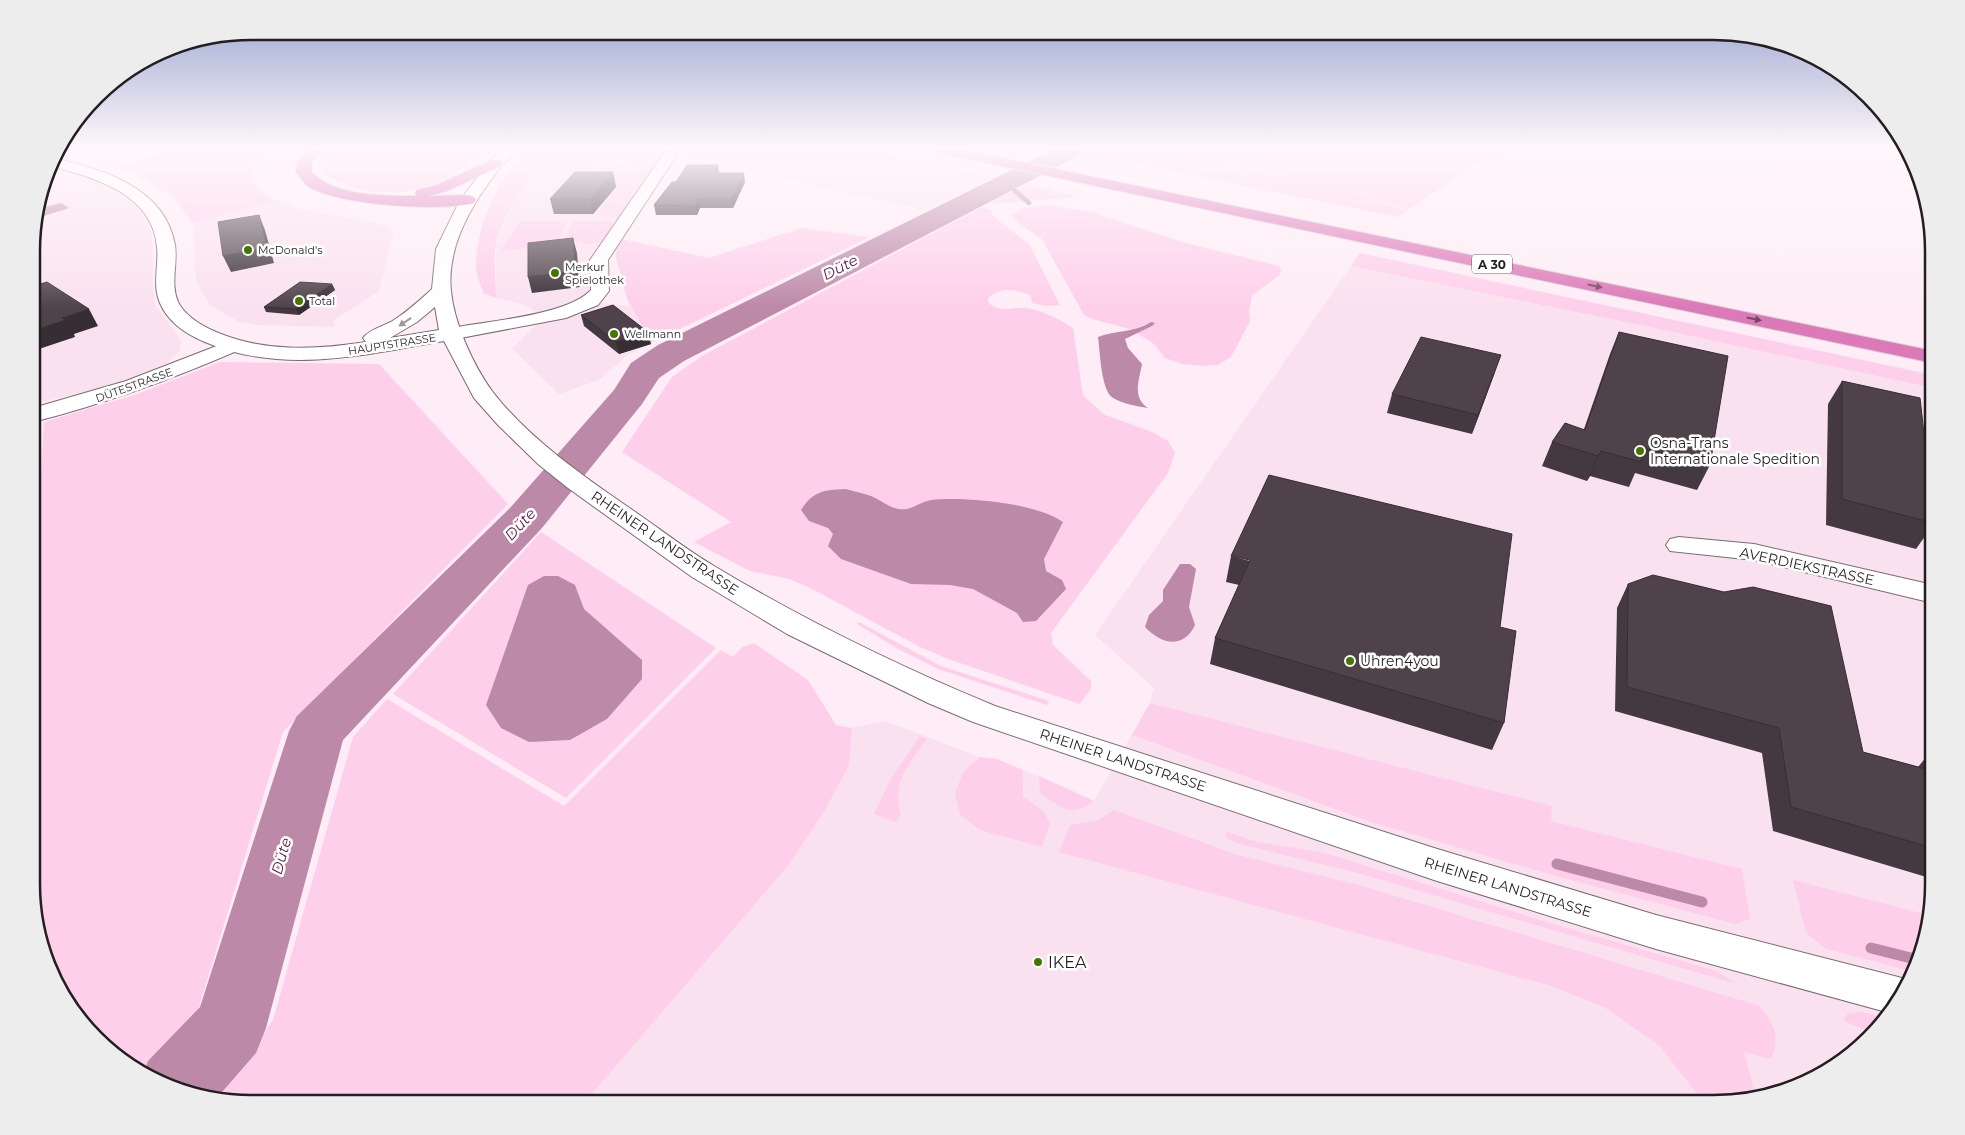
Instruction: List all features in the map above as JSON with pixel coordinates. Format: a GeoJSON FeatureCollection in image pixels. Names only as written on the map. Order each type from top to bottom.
{"type":"FeatureCollection","features":[{"type":"Feature","properties":{"kind":"highway","name":"A 30"},"geometry":{"type":"LineString","coordinates":[[1214,202],[1925,355]]}},
{"type":"Feature","properties":{"kind":"highway","name":"A 30"},"geometry":{"type":"LineString","coordinates":[[1228,202],[1925,340]]}},
{"type":"Feature","properties":{"kind":"street","name":"HAUPTSTRASSE"},"geometry":{"type":"LineString","coordinates":[[144,202],[156,217],[162,230],[166,246],[166,287],[169,302],[188,326],[208,337],[232,346],[294,354],[354,351],[450,334]]}},
{"type":"Feature","properties":{"kind":"street","name":"RHEINER LANDSTRASSE"},"geometry":{"type":"LineString","coordinates":[[467,202],[445,249],[441,290],[450,334],[482,393],[506,420],[547,459],[577,483],[702,571],[797,627],[939,695],[984,714],[1434,864],[1656,932],[1894,995]]}},
{"type":"Feature","properties":{"kind":"street"},"geometry":{"type":"LineString","coordinates":[[450,334],[559,314],[591,301],[600,291],[599,260],[638,202]]}},
{"type":"Feature","properties":{"kind":"street"},"geometry":{"type":"LineString","coordinates":[[294,354],[328,351],[380,336],[401,325],[424,308],[441,290]]}},
{"type":"Feature","properties":{"kind":"street","name":"DÜTESTRASSE"},"geometry":{"type":"LineString","coordinates":[[40,413],[105,396],[153,380],[232,346]]}},
{"type":"Feature","properties":{"kind":"street","name":"AVERDIEKSTRASSE"},"geometry":{"type":"LineString","coordinates":[[1679,545],[1754,552],[1925,592]]}},
{"type":"Feature","properties":{"kind":"shaded area"},"geometry":{"type":"Polygon","coordinates":[[[46,202],[129,202],[146,219],[152,232],[155,305],[181,340],[180,351],[167,363],[147,373],[99,389],[41,402],[40,415],[40,237],[46,202]]]}},
{"type":"Feature","properties":{"kind":"shaded area"},"geometry":{"type":"Polygon","coordinates":[[[176,202],[282,202],[299,209],[387,225],[394,230],[379,291],[333,321],[334,327],[255,325],[239,322],[210,305],[196,282],[193,225],[176,202]]]}},
{"type":"Feature","properties":{"kind":"shaded area"},"geometry":{"type":"Polygon","coordinates":[[[178,202],[270,202],[193,222],[178,202]]]}},
{"type":"Feature","properties":{"kind":"shaded area"},"geometry":{"type":"Polygon","coordinates":[[[514,202],[506,216],[496,244],[496,298],[483,293],[476,267],[480,235],[491,203],[514,202]]]}},
{"type":"Feature","properties":{"kind":"shaded area"},"geometry":{"type":"Polygon","coordinates":[[[515,202],[631,202],[591,260],[589,291],[581,299],[631,307],[651,343],[628,355],[599,380],[559,394],[512,349],[540,321],[536,312],[526,305],[496,298],[496,246],[509,211],[515,202]]]}},
{"type":"Feature","properties":{"kind":"shaded area"},"geometry":{"type":"Polygon","coordinates":[[[607,202],[630,202],[618,218],[597,214],[607,202]]]}},
{"type":"Feature","properties":{"kind":"shaded area"},"geometry":{"type":"Polygon","coordinates":[[[889,202],[942,202],[925,210],[889,202]]]}},
{"type":"Feature","properties":{"kind":"shaded area"},"geometry":{"type":"Polygon","coordinates":[[[992,202],[1014,202],[988,204],[992,202]]]}},
{"type":"Feature","properties":{"kind":"shaded area"},"geometry":{"type":"Polygon","coordinates":[[[1324,202],[1382,202],[1406,211],[1398,217],[1324,202]]]}},
{"type":"Feature","properties":{"kind":"shaded area"},"geometry":{"type":"Polygon","coordinates":[[[1385,202],[1420,202],[1408,210],[1385,202]]]}},
{"type":"Feature","properties":{"kind":"shaded area"},"geometry":{"type":"Polygon","coordinates":[[[61,203],[69,208],[43,216],[45,207],[61,203]]]}},
{"type":"Feature","properties":{"kind":"shaded area"},"geometry":{"type":"Polygon","coordinates":[[[1049,205],[1094,213],[1182,242],[1279,266],[1280,275],[1252,295],[1249,311],[1250,321],[1231,357],[1218,365],[1182,364],[1165,358],[1154,344],[1137,333],[1152,326],[1151,322],[1133,330],[1084,315],[1042,239],[1011,215],[1023,208],[1049,205]]]}},
{"type":"Feature","properties":{"kind":"shaded area"},"geometry":{"type":"Polygon","coordinates":[[[982,207],[991,210],[993,216],[1029,244],[1060,305],[1046,306],[1032,303],[1031,296],[1014,290],[997,292],[988,299],[988,302],[992,306],[1001,309],[1025,308],[1038,311],[1056,318],[1073,328],[1083,395],[1103,414],[1152,432],[1168,441],[1175,453],[1168,473],[1051,633],[1053,645],[1091,681],[1091,689],[1080,704],[948,659],[920,647],[810,588],[789,579],[750,571],[694,542],[731,522],[622,452],[672,377],[702,356],[982,207]]]}},
{"type":"Feature","properties":{"kind":"shaded area"},"geometry":{"type":"Polygon","coordinates":[[[520,221],[567,221],[557,244],[500,251],[520,221]]]}},
{"type":"Feature","properties":{"kind":"shaded area"},"geometry":{"type":"Polygon","coordinates":[[[573,221],[608,221],[614,223],[603,241],[583,245],[582,241],[563,243],[573,221]]]}},
{"type":"Feature","properties":{"kind":"shaded area"},"geometry":{"type":"Polygon","coordinates":[[[801,228],[870,237],[651,343],[627,299],[615,254],[622,239],[709,258],[801,228]]]}},
{"type":"Feature","properties":{"kind":"shaded area"},"geometry":{"type":"Polygon","coordinates":[[[1360,253],[1925,373],[1925,386],[1621,321],[1351,266],[1360,253]]]}},
{"type":"Feature","properties":{"kind":"shaded area"},"geometry":{"type":"Polygon","coordinates":[[[1351,266],[1621,321],[1925,386],[1925,898],[1918,939],[1909,965],[1897,990],[1873,1023],[1853,1043],[1820,1067],[1795,1079],[1769,1088],[1728,1095],[591,1095],[788,866],[825,810],[848,765],[852,728],[885,721],[980,757],[997,759],[1094,801],[1150,703],[1154,688],[1095,635],[1351,266]]]}},
{"type":"Feature","properties":{"kind":"shaded area"},"geometry":{"type":"Polygon","coordinates":[[[1151,322],[1155,323],[1125,339],[1128,348],[1142,364],[1138,382],[1138,394],[1143,404],[1148,408],[1121,402],[1109,394],[1100,361],[1098,337],[1132,330],[1151,322]]]}},
{"type":"Feature","properties":{"kind":"shaded area"},"geometry":{"type":"Polygon","coordinates":[[[220,362],[379,364],[508,504],[283,732],[176,1081],[145,1067],[112,1043],[92,1023],[68,990],[56,965],[47,939],[40,898],[40,492],[44,422],[137,394],[220,362]]]}},
{"type":"Feature","properties":{"kind":"shaded area"},"geometry":{"type":"Polygon","coordinates":[[[845,489],[871,496],[899,509],[912,508],[931,500],[961,499],[999,502],[1051,515],[1063,522],[1044,559],[1046,571],[1062,580],[1066,589],[1036,621],[1023,622],[1017,613],[973,589],[950,585],[911,584],[841,559],[828,546],[833,534],[828,528],[809,521],[801,510],[815,495],[831,490],[845,489]]]}},
{"type":"Feature","properties":{"kind":"shaded area"},"geometry":{"type":"Polygon","coordinates":[[[541,532],[716,648],[566,798],[393,694],[541,532]]]}},
{"type":"Feature","properties":{"kind":"shaded area"},"geometry":{"type":"Polygon","coordinates":[[[1180,564],[1190,564],[1196,569],[1189,607],[1195,625],[1184,638],[1172,642],[1158,637],[1145,627],[1149,615],[1163,601],[1163,590],[1180,564]]]}},
{"type":"Feature","properties":{"kind":"shaded area"},"geometry":{"type":"Polygon","coordinates":[[[544,576],[558,576],[575,585],[584,609],[642,660],[642,679],[607,719],[570,740],[529,742],[501,728],[486,705],[528,585],[544,576]]]}},
{"type":"Feature","properties":{"kind":"shaded area"},"geometry":{"type":"Polygon","coordinates":[[[859,622],[941,666],[1049,701],[1047,705],[938,669],[898,649],[857,624],[859,622]]]}},
{"type":"Feature","properties":{"kind":"shaded area"},"geometry":{"type":"Polygon","coordinates":[[[754,643],[808,680],[836,725],[852,728],[849,765],[825,810],[788,866],[591,1095],[237,1095],[221,1093],[273,1020],[353,737],[387,699],[564,806],[721,650],[733,657],[742,647],[754,643]]]}},
{"type":"Feature","properties":{"kind":"shaded area"},"geometry":{"type":"Polygon","coordinates":[[[1150,703],[1552,806],[1551,821],[1742,869],[1750,919],[1735,924],[1545,873],[1368,821],[1132,735],[1150,703]]]}},
{"type":"Feature","properties":{"kind":"shaded area"},"geometry":{"type":"Polygon","coordinates":[[[920,736],[927,739],[908,765],[900,783],[898,793],[901,815],[895,822],[874,814],[890,780],[920,736]]]}},
{"type":"Feature","properties":{"kind":"shaded area"},"geometry":{"type":"Polygon","coordinates":[[[980,757],[997,759],[1023,770],[1023,797],[1044,811],[1050,824],[1042,847],[980,830],[960,814],[955,794],[963,772],[980,757]]]}},
{"type":"Feature","properties":{"kind":"shaded area"},"geometry":{"type":"Polygon","coordinates":[[[1039,776],[1094,801],[1079,809],[1066,809],[1040,793],[1039,776]]]}},
{"type":"Feature","properties":{"kind":"shaded area"},"geometry":{"type":"Polygon","coordinates":[[[1114,810],[1235,854],[1359,885],[1760,1006],[1769,1019],[1776,1037],[1774,1051],[1771,1059],[1744,1052],[1754,1091],[1728,1095],[1698,1095],[1660,1046],[1604,1007],[1548,985],[1059,852],[1070,825],[1096,821],[1114,810]]]}},
{"type":"Feature","properties":{"kind":"shaded area"},"geometry":{"type":"Polygon","coordinates":[[[1227,832],[1258,842],[1325,853],[1550,923],[1716,971],[1737,984],[1361,874],[1236,843],[1225,837],[1227,832]]]}},
{"type":"Feature","properties":{"kind":"shaded area"},"geometry":{"type":"Polygon","coordinates":[[[1793,880],[1923,914],[1918,939],[1907,970],[1826,949],[1806,933],[1793,880]]]}},
{"type":"Feature","properties":{"kind":"shaded area"},"geometry":{"type":"Polygon","coordinates":[[[1861,1012],[1878,1016],[1866,1030],[1844,1021],[1847,1014],[1861,1012]]]}},
{"type":"Feature","properties":{"kind":"building"},"geometry":{"type":"Polygon","coordinates":[[[656,202],[697,202],[695,206],[654,205],[656,202]]]}},
{"type":"Feature","properties":{"kind":"building"},"geometry":{"type":"Polygon","coordinates":[[[259,215],[267,248],[223,256],[218,222],[259,215]]]}},
{"type":"Feature","properties":{"kind":"building"},"geometry":{"type":"Polygon","coordinates":[[[573,238],[576,271],[528,277],[528,243],[573,238]]]}},
{"type":"Feature","properties":{"kind":"building"},"geometry":{"type":"Polygon","coordinates":[[[47,282],[89,309],[62,318],[66,320],[40,329],[40,284],[47,282]]]}},
{"type":"Feature","properties":{"kind":"building"},"geometry":{"type":"Polygon","coordinates":[[[300,282],[332,284],[296,309],[264,307],[300,282]]]}},
{"type":"Feature","properties":{"kind":"building"},"geometry":{"type":"Polygon","coordinates":[[[613,305],[648,332],[616,342],[581,315],[613,305]]]}},
{"type":"Feature","properties":{"kind":"building"},"geometry":{"type":"Polygon","coordinates":[[[1619,332],[1728,356],[1710,465],[1644,448],[1641,462],[1601,451],[1598,456],[1552,442],[1565,423],[1585,430],[1619,332]]]}},
{"type":"Feature","properties":{"kind":"building"},"geometry":{"type":"Polygon","coordinates":[[[1421,337],[1501,355],[1478,415],[1392,394],[1421,337]]]}},
{"type":"Feature","properties":{"kind":"building"},"geometry":{"type":"Polygon","coordinates":[[[1842,381],[1920,398],[1925,443],[1925,521],[1842,499],[1842,381]]]}},
{"type":"Feature","properties":{"kind":"building"},"geometry":{"type":"Polygon","coordinates":[[[1269,475],[1512,534],[1500,627],[1516,631],[1504,723],[1215,638],[1250,560],[1231,556],[1269,475]]]}},
{"type":"Feature","properties":{"kind":"building"},"geometry":{"type":"Polygon","coordinates":[[[1653,575],[1724,592],[1753,587],[1831,606],[1863,752],[1925,769],[1925,846],[1791,807],[1779,728],[1627,687],[1628,584],[1653,575]]]}},
{"type":"Feature","properties":{"kind":"waterway","name":"Düte"},"geometry":{"type":"LineString","coordinates":[[180,1083],[230,1028],[317,731],[526,518],[629,396],[644,371],[671,353],[969,202]]}},
{"type":"Feature","properties":{"kind":"waterway"},"geometry":{"type":"LineString","coordinates":[[1557,864],[1702,902]]}},
{"type":"Feature","properties":{"kind":"waterway"},"geometry":{"type":"LineString","coordinates":[[1871,948],[1912,958]]}},
{"type":"Feature","properties":{"kind":"place","name":"McDonald's"},"geometry":{"type":"Point","coordinates":[248,250]}},
{"type":"Feature","properties":{"kind":"place","name":"Merkur Spielothek"},"geometry":{"type":"Point","coordinates":[555,273]}},
{"type":"Feature","properties":{"kind":"place","name":"Total"},"geometry":{"type":"Point","coordinates":[299,301]}},
{"type":"Feature","properties":{"kind":"place","name":"Wellmann"},"geometry":{"type":"Point","coordinates":[614,334]}},
{"type":"Feature","properties":{"kind":"place","name":"Osna-Trans Internationale Spedition"},"geometry":{"type":"Point","coordinates":[1640,451]}},
{"type":"Feature","properties":{"kind":"place","name":"Uhren4you"},"geometry":{"type":"Point","coordinates":[1350,661]}},
{"type":"Feature","properties":{"kind":"place","name":"IKEA"},"geometry":{"type":"Point","coordinates":[1038,962]}}]}
